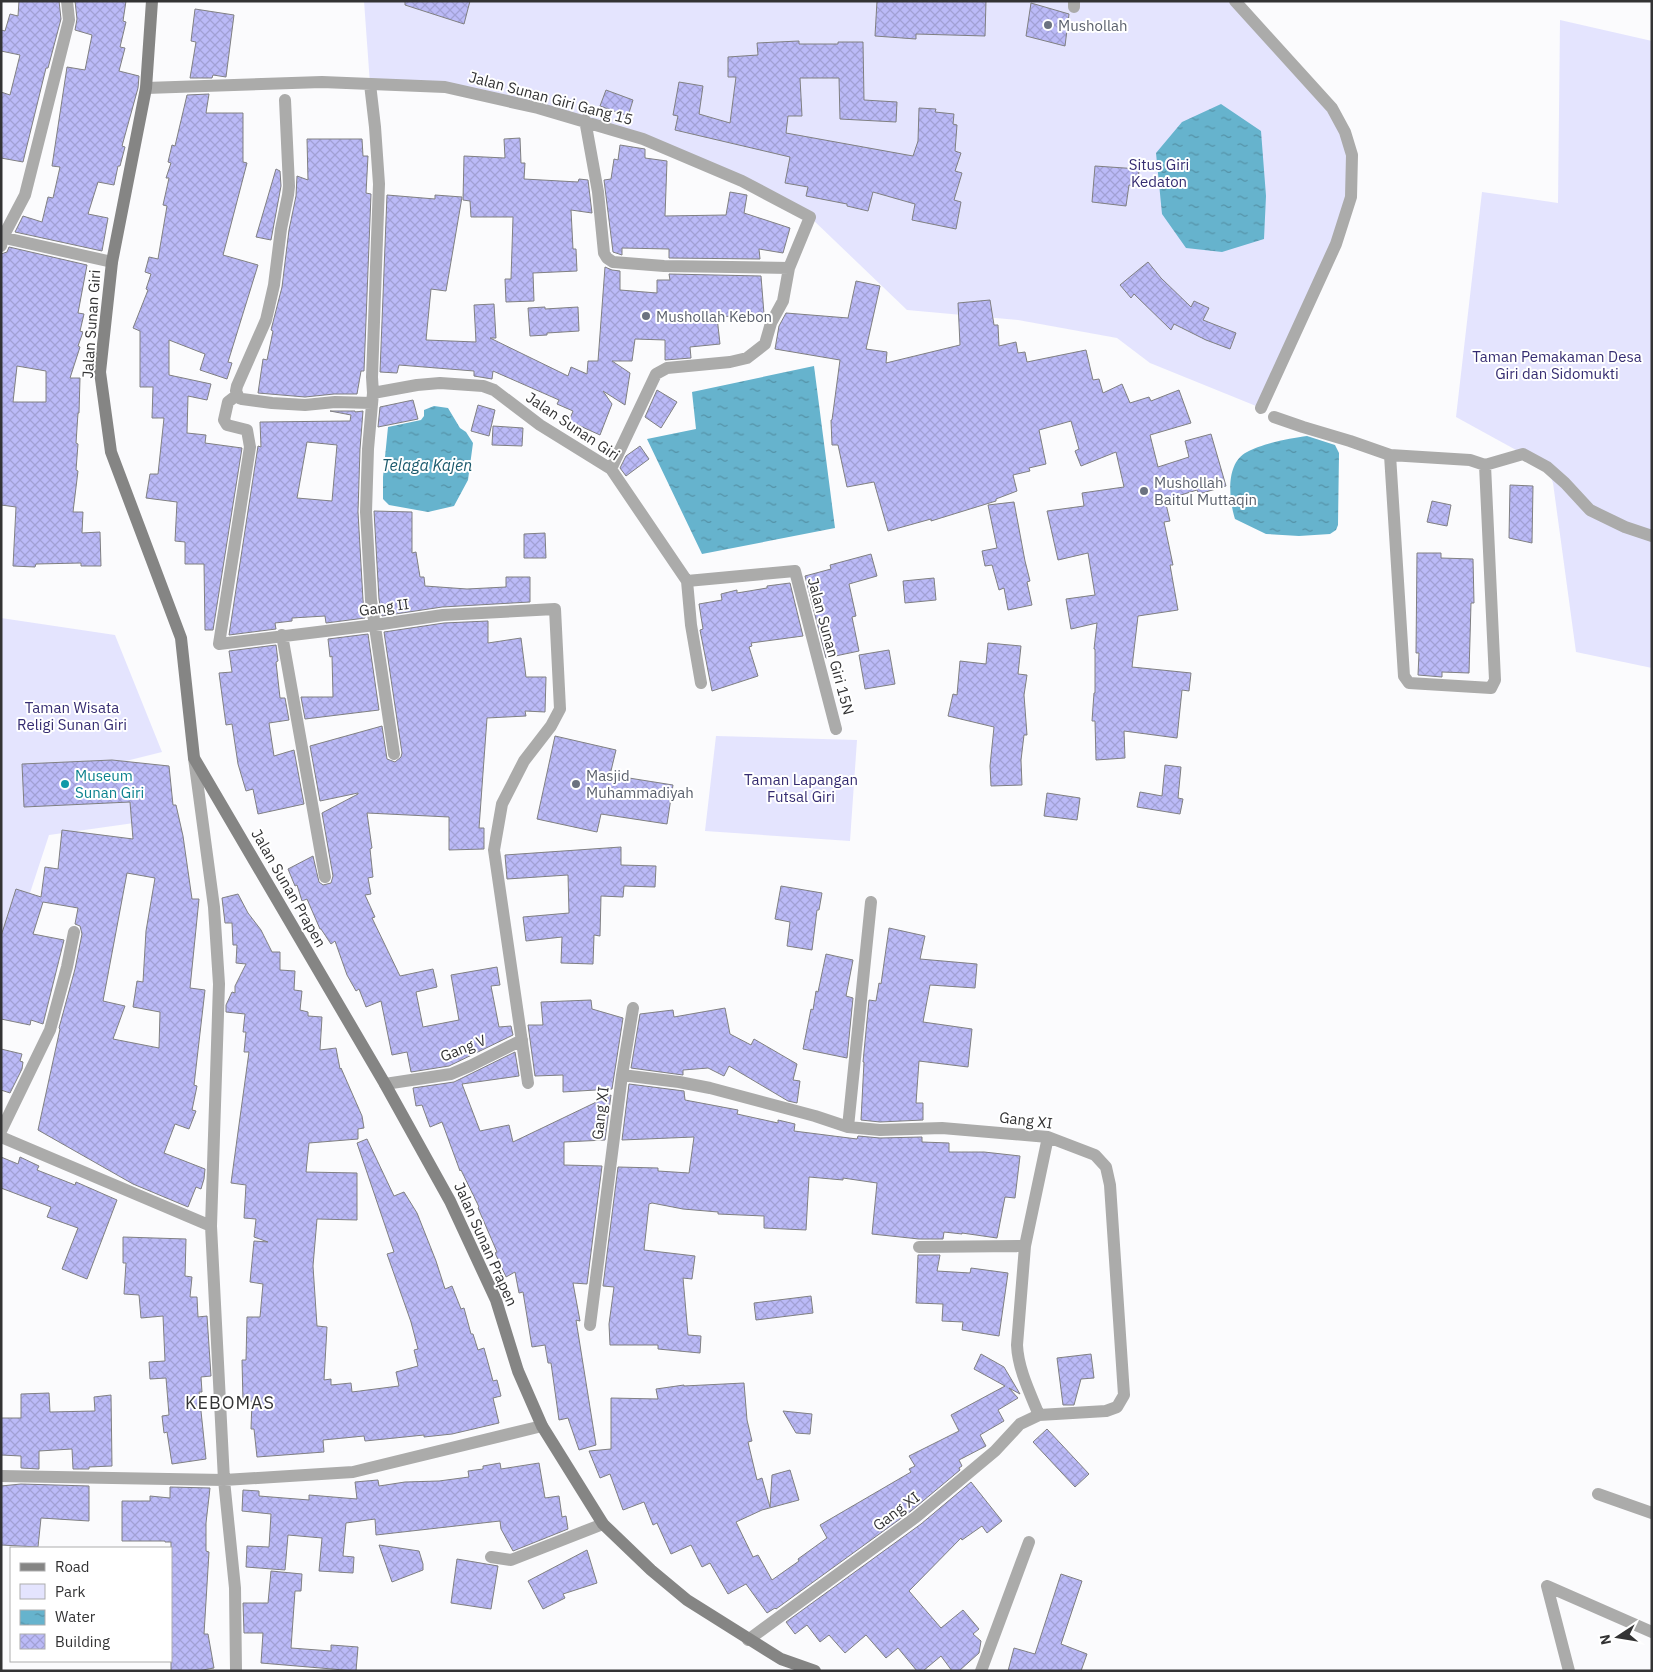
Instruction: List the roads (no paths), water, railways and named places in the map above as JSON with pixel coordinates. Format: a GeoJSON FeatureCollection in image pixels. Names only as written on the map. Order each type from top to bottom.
{"type":"FeatureCollection","features":[{"type":"Feature","properties":{"kind":"main road","name":"Jalan Sunan Giri"},"geometry":{"type":"LineString","coordinates":[[152,1],[146,88],[112,262],[100,372],[111,452],[181,638],[194,758]]}},
{"type":"Feature","properties":{"kind":"main road","name":"Jalan Sunan Prapen"},"geometry":{"type":"LineString","coordinates":[[194,758],[385,1084],[450,1201],[496,1300],[518,1371],[542,1426],[603,1524],[651,1570],[687,1600],[748,1640],[781,1658],[815,1671]]}},
{"type":"Feature","properties":{"kind":"street"},"geometry":{"type":"LineString","coordinates":[[67,1],[68,20],[25,195],[2,240],[112,262]]}},
{"type":"Feature","properties":{"kind":"street"},"geometry":{"type":"LineString","coordinates":[[1235,1],[1332,108],[1345,132],[1352,155],[1351,196],[1336,244],[1260,408]]}},
{"type":"Feature","properties":{"kind":"street","name":"Jalan Sunan Giri Gang 15"},"geometry":{"type":"LineString","coordinates":[[146,88],[322,82],[445,87],[585,120],[643,139],[742,180],[810,217],[789,268]]}},
{"type":"Feature","properties":{"kind":"street"},"geometry":{"type":"LineString","coordinates":[[370,84],[379,184],[373,398],[366,512],[371,600],[394,754]]}},
{"type":"Feature","properties":{"kind":"street"},"geometry":{"type":"LineString","coordinates":[[237,395],[236,391],[243,371],[266,320],[274,284],[289,186],[286,100]]}},
{"type":"Feature","properties":{"kind":"street"},"geometry":{"type":"LineString","coordinates":[[585,120],[598,192],[604,253],[607,258],[613,262],[664,266],[789,268],[783,301],[771,323],[765,344],[748,358],[730,362],[667,368],[656,374],[611,469]]}},
{"type":"Feature","properties":{"kind":"street","name":"Jalan Sunan Giri"},"geometry":{"type":"LineString","coordinates":[[237,395],[242,399],[305,405],[373,398],[417,385],[440,383],[483,386],[494,390],[540,425],[611,469],[687,581]]}},
{"type":"Feature","properties":{"kind":"street","name":"Gang II"},"geometry":{"type":"LineString","coordinates":[[237,395],[228,402],[224,420],[227,425],[247,430],[250,447],[219,644],[443,615],[555,609],[560,709],[552,726],[524,761],[502,804],[494,850],[522,1040]]}},
{"type":"Feature","properties":{"kind":"street"},"geometry":{"type":"LineString","coordinates":[[1274,417],[1390,455],[1470,460],[1485,465],[1523,454],[1547,467],[1565,482],[1590,510],[1625,527],[1652,536]]}},
{"type":"Feature","properties":{"kind":"street"},"geometry":{"type":"LineString","coordinates":[[1390,455],[1404,676],[1409,683],[1491,688],[1494,684],[1485,465]]}},
{"type":"Feature","properties":{"kind":"street","name":"Jalan Sunan Giri 15N"},"geometry":{"type":"LineString","coordinates":[[687,581],[795,571],[836,729]]}},
{"type":"Feature","properties":{"kind":"street"},"geometry":{"type":"LineString","coordinates":[[687,581],[691,625],[701,683]]}},
{"type":"Feature","properties":{"kind":"street"},"geometry":{"type":"LineString","coordinates":[[282,635],[325,877]]}},
{"type":"Feature","properties":{"kind":"street"},"geometry":{"type":"LineString","coordinates":[[194,758],[214,907],[219,984],[211,1226],[224,1480],[235,1588],[236,1671]]}},
{"type":"Feature","properties":{"kind":"street"},"geometry":{"type":"LineString","coordinates":[[848,1127],[871,902]]}},
{"type":"Feature","properties":{"kind":"street"},"geometry":{"type":"LineString","coordinates":[[1,1131],[50,1030],[67,967],[74,932]]}},
{"type":"Feature","properties":{"kind":"street"},"geometry":{"type":"LineString","coordinates":[[622,1075],[633,1008]]}},
{"type":"Feature","properties":{"kind":"street"},"geometry":{"type":"LineString","coordinates":[[522,1040],[528,1083]]}},
{"type":"Feature","properties":{"kind":"street","name":"Gang V"},"geometry":{"type":"LineString","coordinates":[[385,1084],[451,1074],[522,1040]]}},
{"type":"Feature","properties":{"kind":"street","name":"Gang XI"},"geometry":{"type":"LineString","coordinates":[[590,1325],[622,1075],[710,1088],[815,1116],[848,1127],[880,1130],[942,1128],[1048,1137],[1095,1156],[1106,1167],[1110,1185],[1124,1396],[1117,1407],[1106,1411],[1039,1416],[1020,1424],[995,1450],[916,1517],[748,1640]]}},
{"type":"Feature","properties":{"kind":"street"},"geometry":{"type":"LineString","coordinates":[[1,1137],[211,1226]]}},
{"type":"Feature","properties":{"kind":"street"},"geometry":{"type":"LineString","coordinates":[[1039,1416],[1017,1356],[1025,1246],[1048,1137]]}},
{"type":"Feature","properties":{"kind":"street"},"geometry":{"type":"LineString","coordinates":[[919,1247],[1025,1246]]}},
{"type":"Feature","properties":{"kind":"street"},"geometry":{"type":"LineString","coordinates":[[1,1476],[224,1480],[353,1472],[542,1426]]}},
{"type":"Feature","properties":{"kind":"street"},"geometry":{"type":"LineString","coordinates":[[1598,1494],[1652,1512]]}},
{"type":"Feature","properties":{"kind":"street"},"geometry":{"type":"LineString","coordinates":[[491,1557],[512,1560],[603,1524]]}},
{"type":"Feature","properties":{"kind":"street"},"geometry":{"type":"LineString","coordinates":[[981,1671],[1029,1542]]}},
{"type":"Feature","properties":{"kind":"street"},"geometry":{"type":"LineString","coordinates":[[1569,1671],[1547,1586],[1652,1632]]}},
{"type":"Feature","properties":{"kind":"water"},"geometry":{"type":"Polygon","coordinates":[[[1221,104],[1261,131],[1266,196],[1264,239],[1222,252],[1186,248],[1162,214],[1156,153],[1182,122],[1221,104]]]}},
{"type":"Feature","properties":{"kind":"water"},"geometry":{"type":"Polygon","coordinates":[[[814,366],[835,528],[702,554],[647,439],[696,429],[692,392],[814,366]]]}},
{"type":"Feature","properties":{"kind":"water","name":"Telaga Kajen"},"geometry":{"type":"Polygon","coordinates":[[[434,406],[448,408],[460,428],[466,432],[473,443],[468,480],[454,506],[428,512],[389,505],[383,499],[383,477],[388,427],[421,420],[424,416],[424,410],[434,406]]]}},
{"type":"Feature","properties":{"kind":"water"},"geometry":{"type":"Polygon","coordinates":[[[1307,436],[1335,445],[1339,453],[1338,525],[1336,530],[1330,534],[1299,536],[1266,534],[1235,519],[1231,502],[1230,482],[1235,464],[1240,457],[1260,446],[1307,436]]]}},
{"type":"Feature","properties":{"kind":"place","name":"Mushollah"},"geometry":{"type":"Point","coordinates":[1048,25]}},
{"type":"Feature","properties":{"kind":"place","name":"Mushollah Kebon"},"geometry":{"type":"Point","coordinates":[646,316]}},
{"type":"Feature","properties":{"kind":"place","name":"Mushollah Baitul Muttaqin"},"geometry":{"type":"Point","coordinates":[1144,491]}},
{"type":"Feature","properties":{"kind":"place","name":"Museum Sunan Giri"},"geometry":{"type":"Point","coordinates":[65,784]}},
{"type":"Feature","properties":{"kind":"place","name":"Masjid Muhammadiyah"},"geometry":{"type":"Point","coordinates":[576,784]}},
{"type":"Feature","properties":{"kind":"district","name":"KEBOMAS"},"geometry":{"type":"Point","coordinates":[230,1402]}},
{"type":"Feature","properties":{"kind":"park label","name":"Situs Giri Kedaton"},"geometry":{"type":"Point","coordinates":[1159,172]}},
{"type":"Feature","properties":{"kind":"park label","name":"Taman Pemakaman Desa Giri dan Sidomukti"},"geometry":{"type":"Point","coordinates":[1557,364]}},
{"type":"Feature","properties":{"kind":"park label","name":"Taman Wisata Religi Sunan Giri"},"geometry":{"type":"Point","coordinates":[72,716]}},
{"type":"Feature","properties":{"kind":"park label","name":"Taman Lapangan Futsal Giri"},"geometry":{"type":"Point","coordinates":[801,788]}}]}
